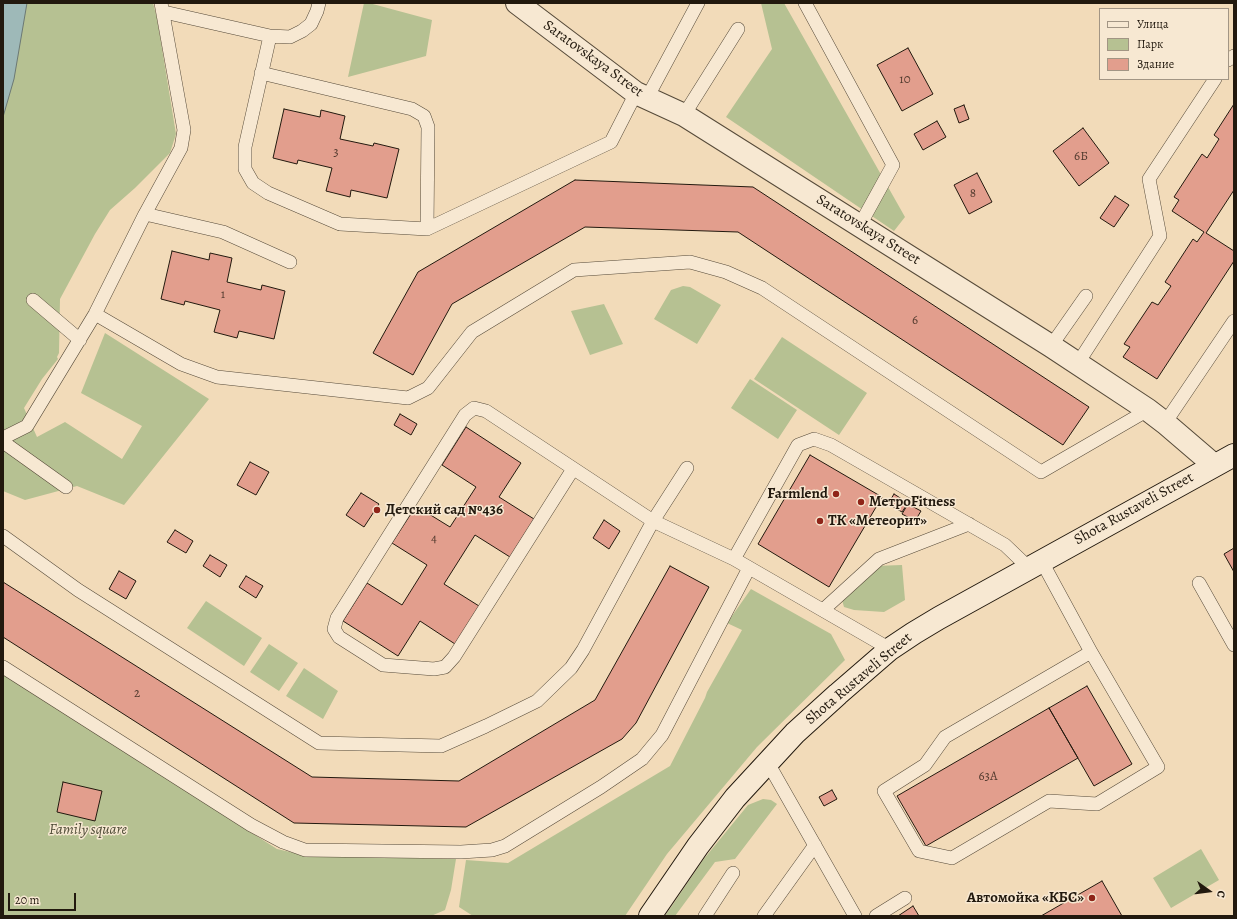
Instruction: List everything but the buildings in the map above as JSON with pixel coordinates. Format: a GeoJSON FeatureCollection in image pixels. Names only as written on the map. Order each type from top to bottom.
{"type":"FeatureCollection","features":[{"type":"Feature","properties":{"kind":"street","name":"Saratovskaya Street"},"geometry":{"type":"LineString","coordinates":[[517,3],[641,96],[684,115],[1078,363],[1148,410],[1214,465]]}},
{"type":"Feature","properties":{"kind":"street","name":"Shota Rustaveli Street"},"geometry":{"type":"LineString","coordinates":[[650,916],[698,846],[735,798],[795,733],[890,649],[938,618],[1234,455]]}},
{"type":"Feature","properties":{"kind":"lane"},"geometry":{"type":"LineString","coordinates":[[3,438],[27,426],[80,340],[181,148],[184,130],[162,8],[270,36],[290,37],[302,32],[311,24],[319,3]]}},
{"type":"Feature","properties":{"kind":"lane"},"geometry":{"type":"LineString","coordinates":[[270,36],[245,146],[245,169],[253,182],[268,193],[340,224],[427,229],[611,142],[698,3]]}},
{"type":"Feature","properties":{"kind":"lane"},"geometry":{"type":"LineString","coordinates":[[805,3],[893,165],[860,225]]}},
{"type":"Feature","properties":{"kind":"lane"},"geometry":{"type":"LineString","coordinates":[[684,115],[738,29]]}},
{"type":"Feature","properties":{"kind":"lane"},"geometry":{"type":"LineString","coordinates":[[261,73],[412,109],[424,116],[428,127],[427,229]]}},
{"type":"Feature","properties":{"kind":"lane"},"geometry":{"type":"LineString","coordinates":[[1078,363],[1160,236],[1149,180],[1214,80]]}},
{"type":"Feature","properties":{"kind":"lane"},"geometry":{"type":"LineString","coordinates":[[145,214],[223,232],[290,262]]}},
{"type":"Feature","properties":{"kind":"lane"},"geometry":{"type":"LineString","coordinates":[[95,314],[181,364],[217,377],[408,398],[428,388],[472,332],[574,270],[690,262],[726,272],[762,288],[1041,472],[1148,410]]}},
{"type":"Feature","properties":{"kind":"lane"},"geometry":{"type":"LineString","coordinates":[[1051,346],[1086,296]]}},
{"type":"Feature","properties":{"kind":"lane"},"geometry":{"type":"LineString","coordinates":[[33,300],[80,340]]}},
{"type":"Feature","properties":{"kind":"lane"},"geometry":{"type":"LineString","coordinates":[[1165,423],[1234,321]]}},
{"type":"Feature","properties":{"kind":"lane"},"geometry":{"type":"LineString","coordinates":[[573,469],[454,657],[445,666],[434,669],[383,665],[339,637],[334,629],[337,618],[465,415],[474,408],[486,412],[653,521],[734,559],[890,649]]}},
{"type":"Feature","properties":{"kind":"lane"},"geometry":{"type":"LineString","coordinates":[[734,559],[798,445],[814,439],[831,444],[1035,564],[1091,652],[1158,767],[1097,804],[1049,801],[952,858],[919,851],[884,791],[925,765],[945,737],[1091,652]]}},
{"type":"Feature","properties":{"kind":"lane"},"geometry":{"type":"LineString","coordinates":[[3,442],[66,487]]}},
{"type":"Feature","properties":{"kind":"lane"},"geometry":{"type":"LineString","coordinates":[[3,536],[78,590],[319,742],[441,746],[537,701],[571,668],[587,643],[653,521],[687,468]]}},
{"type":"Feature","properties":{"kind":"lane"},"geometry":{"type":"LineString","coordinates":[[822,610],[879,559],[969,524]]}},
{"type":"Feature","properties":{"kind":"lane"},"geometry":{"type":"LineString","coordinates":[[3,667],[252,825],[283,842],[305,850],[461,852],[492,850],[505,846],[601,787],[642,759],[662,734],[749,568]]}},
{"type":"Feature","properties":{"kind":"lane"},"geometry":{"type":"LineString","coordinates":[[1199,583],[1234,645]]}},
{"type":"Feature","properties":{"kind":"lane"},"geometry":{"type":"LineString","coordinates":[[768,763],[855,916]]}},
{"type":"Feature","properties":{"kind":"lane"},"geometry":{"type":"LineString","coordinates":[[764,916],[815,845]]}},
{"type":"Feature","properties":{"kind":"lane"},"geometry":{"type":"LineString","coordinates":[[705,916],[733,873]]}},
{"type":"Feature","properties":{"kind":"lane"},"geometry":{"type":"LineString","coordinates":[[876,916],[905,898]]}},
{"type":"Feature","properties":{"kind":"green space"},"geometry":{"type":"Polygon","coordinates":[[[3,3],[153,3],[157,18],[176,134],[170,153],[135,188],[110,210],[95,234],[60,299],[58,359],[42,379],[24,408],[37,437],[65,422],[122,459],[142,426],[81,393],[105,333],[209,399],[124,505],[77,486],[25,500],[3,491],[3,3]]]}},
{"type":"Feature","properties":{"kind":"green space"},"geometry":{"type":"Polygon","coordinates":[[[364,3],[369,3],[432,20],[426,56],[348,77],[364,3]]]}},
{"type":"Feature","properties":{"kind":"green space"},"geometry":{"type":"Polygon","coordinates":[[[761,3],[784,3],[905,217],[894,231],[726,117],[772,49],[761,3]]]}},
{"type":"Feature","properties":{"kind":"green space"},"geometry":{"type":"Polygon","coordinates":[[[683,286],[690,287],[721,305],[697,344],[654,319],[671,290],[683,286]]]}},
{"type":"Feature","properties":{"kind":"green space"},"geometry":{"type":"Polygon","coordinates":[[[604,304],[623,344],[590,355],[571,311],[604,304]]]}},
{"type":"Feature","properties":{"kind":"green space"},"geometry":{"type":"Polygon","coordinates":[[[782,337],[867,393],[839,435],[754,379],[782,337]]]}},
{"type":"Feature","properties":{"kind":"green space"},"geometry":{"type":"Polygon","coordinates":[[[750,379],[797,410],[778,439],[731,408],[750,379]]]}},
{"type":"Feature","properties":{"kind":"green space"},"geometry":{"type":"Polygon","coordinates":[[[902,565],[905,600],[884,612],[854,610],[844,607],[842,600],[874,566],[902,565]]]}},
{"type":"Feature","properties":{"kind":"green space"},"geometry":{"type":"Polygon","coordinates":[[[751,589],[831,634],[845,660],[757,747],[667,854],[625,916],[473,916],[459,907],[466,860],[508,863],[670,766],[707,692],[742,630],[727,623],[751,589]]]}},
{"type":"Feature","properties":{"kind":"green space"},"geometry":{"type":"Polygon","coordinates":[[[206,601],[262,638],[244,666],[187,628],[206,601]]]}},
{"type":"Feature","properties":{"kind":"green space"},"geometry":{"type":"Polygon","coordinates":[[[269,644],[298,663],[279,691],[250,672],[269,644]]]}},
{"type":"Feature","properties":{"kind":"green space"},"geometry":{"type":"Polygon","coordinates":[[[304,668],[338,691],[323,719],[286,696],[304,668]]]}},
{"type":"Feature","properties":{"kind":"green space","name":"Family square"},"geometry":{"type":"Polygon","coordinates":[[[3,674],[277,849],[299,854],[319,856],[456,859],[451,890],[445,910],[431,916],[3,916],[3,674]]]}},
{"type":"Feature","properties":{"kind":"green space"},"geometry":{"type":"Polygon","coordinates":[[[763,799],[771,800],[777,804],[735,859],[715,862],[675,916],[665,916],[703,860],[748,805],[763,799]]]}},
{"type":"Feature","properties":{"kind":"green space"},"geometry":{"type":"Polygon","coordinates":[[[1201,849],[1219,880],[1171,908],[1153,878],[1201,849]]]}},
{"type":"Feature","properties":{"kind":"water"},"geometry":{"type":"Polygon","coordinates":[[[3,3],[27,3],[14,79],[3,117],[3,3]]]}},
{"type":"Feature","properties":{"kind":"place","name":"Farmlend"},"geometry":{"type":"Point","coordinates":[836,494]}},
{"type":"Feature","properties":{"kind":"place","name":"МетроFitness"},"geometry":{"type":"Point","coordinates":[861,502]}},
{"type":"Feature","properties":{"kind":"place","name":"Детский сад №436"},"geometry":{"type":"Point","coordinates":[377,510]}},
{"type":"Feature","properties":{"kind":"place","name":"ТК «Метеорит»"},"geometry":{"type":"Point","coordinates":[820,521]}},
{"type":"Feature","properties":{"kind":"place","name":"Автомойка «КБС»"},"geometry":{"type":"Point","coordinates":[1092,898]}}]}
